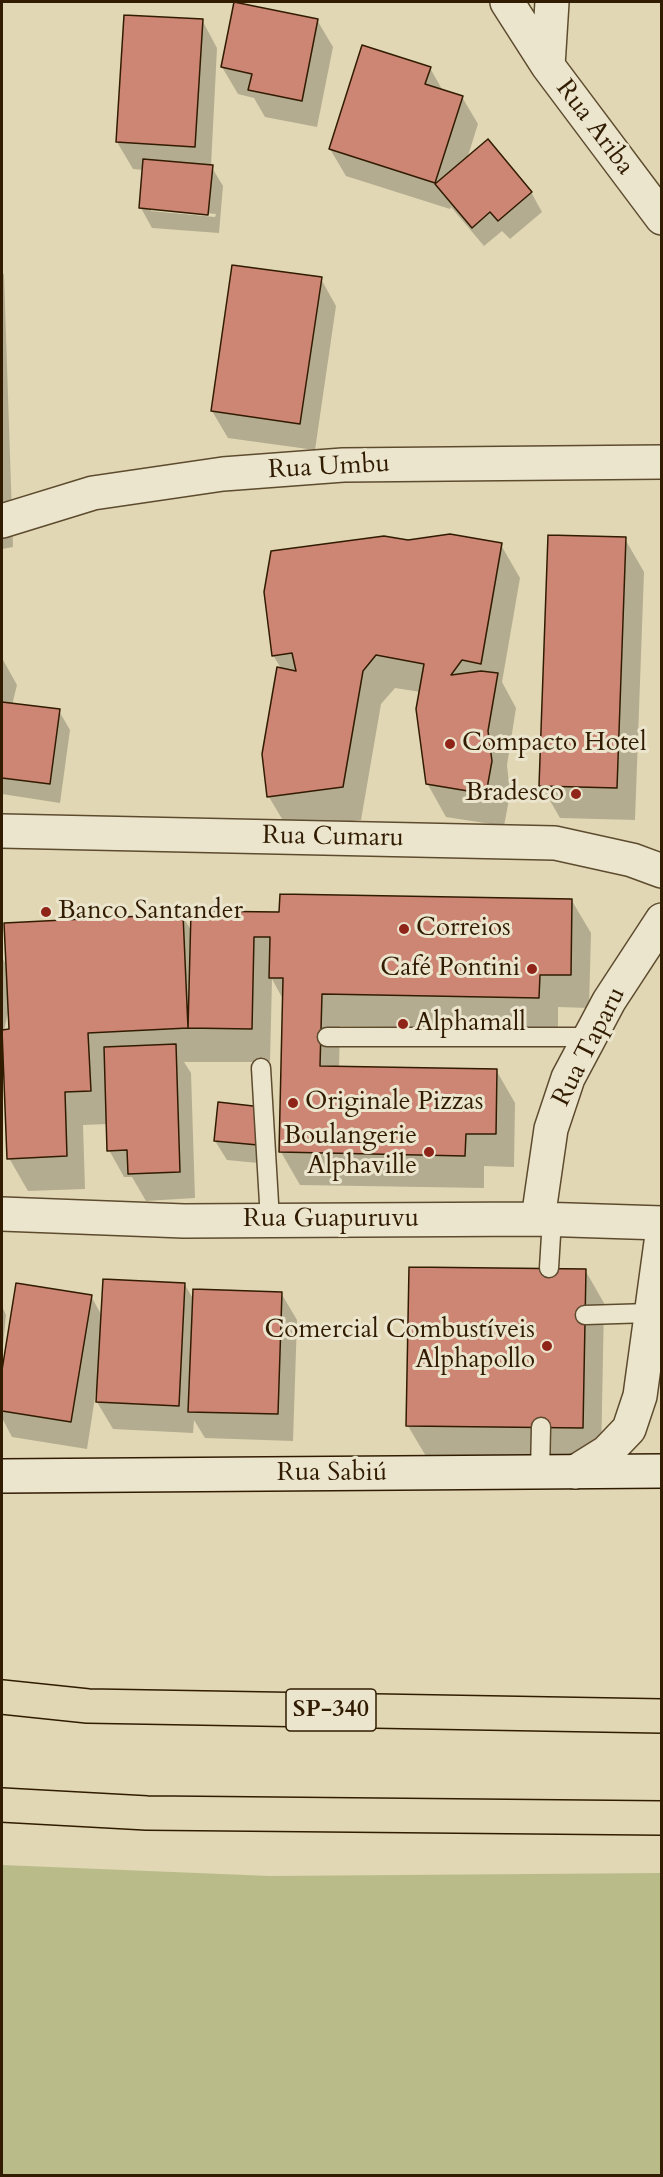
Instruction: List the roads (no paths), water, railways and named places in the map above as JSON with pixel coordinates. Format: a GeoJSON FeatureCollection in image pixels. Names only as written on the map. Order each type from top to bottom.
{"type":"FeatureCollection","features":[{"type":"Feature","properties":{"kind":"highway","name":"SP-340"},"geometry":{"type":"LineString","coordinates":[[2,1697],[88,1706],[662,1716]]}},
{"type":"Feature","properties":{"kind":"highway"},"geometry":{"type":"LineString","coordinates":[[2,1805],[147,1814],[662,1818]]}},
{"type":"Feature","properties":{"kind":"street","name":"Rua Ariba"},"geometry":{"type":"LineString","coordinates":[[507,2],[548,66],[662,218]]}},
{"type":"Feature","properties":{"kind":"street","name":"Rua Ariba"},"geometry":{"type":"LineString","coordinates":[[548,66],[552,2]]}},
{"type":"Feature","properties":{"kind":"street","name":"Rua Umbu"},"geometry":{"type":"LineString","coordinates":[[2,521],[93,493],[223,474],[343,465],[662,462]]}},
{"type":"Feature","properties":{"kind":"street","name":"Rua Cumaru"},"geometry":{"type":"LineString","coordinates":[[2,831],[555,843],[632,860],[662,870]]}},
{"type":"Feature","properties":{"kind":"street","name":"Rua Taparu"},"geometry":{"type":"LineString","coordinates":[[545,1219],[550,1129],[568,1078],[609,1001],[662,920]]}},
{"type":"Feature","properties":{"kind":"street","name":"Rua Guapuruvu"},"geometry":{"type":"LineString","coordinates":[[2,1214],[184,1221],[545,1219],[662,1223]]}},
{"type":"Feature","properties":{"kind":"street"},"geometry":{"type":"LineString","coordinates":[[575,1472],[606,1452],[629,1429],[640,1396],[662,1235]]}},
{"type":"Feature","properties":{"kind":"street"},"geometry":{"type":"LineString","coordinates":[[650,1316],[653,1381],[662,1402]]}},
{"type":"Feature","properties":{"kind":"street","name":"Rua Sabiú"},"geometry":{"type":"LineString","coordinates":[[2,1476],[662,1471]]}},
{"type":"Feature","properties":{"kind":"lane"},"geometry":{"type":"LineString","coordinates":[[327,1037],[588,1037]]}},
{"type":"Feature","properties":{"kind":"lane"},"geometry":{"type":"LineString","coordinates":[[261,1068],[270,1220]]}},
{"type":"Feature","properties":{"kind":"lane"},"geometry":{"type":"LineString","coordinates":[[545,1219],[549,1268]]}},
{"type":"Feature","properties":{"kind":"lane"},"geometry":{"type":"LineString","coordinates":[[585,1315],[650,1316]]}},
{"type":"Feature","properties":{"kind":"lane"},"geometry":{"type":"LineString","coordinates":[[540,1473],[541,1427]]}},
{"type":"Feature","properties":{"kind":"place","name":"Compacto Hotel"},"geometry":{"type":"Point","coordinates":[450,744]}},
{"type":"Feature","properties":{"kind":"place","name":"Bradesco"},"geometry":{"type":"Point","coordinates":[576,794]}},
{"type":"Feature","properties":{"kind":"place","name":"Banco Santander"},"geometry":{"type":"Point","coordinates":[46,912]}},
{"type":"Feature","properties":{"kind":"place","name":"Correios"},"geometry":{"type":"Point","coordinates":[404,929]}},
{"type":"Feature","properties":{"kind":"place","name":"Café Pontini"},"geometry":{"type":"Point","coordinates":[532,969]}},
{"type":"Feature","properties":{"kind":"place","name":"Alphamall"},"geometry":{"type":"Point","coordinates":[403,1024]}},
{"type":"Feature","properties":{"kind":"place","name":"Originale Pizzas"},"geometry":{"type":"Point","coordinates":[293,1103]}},
{"type":"Feature","properties":{"kind":"place","name":"Boulangerie Alphaville"},"geometry":{"type":"Point","coordinates":[429,1152]}},
{"type":"Feature","properties":{"kind":"place","name":"Comercial Combustíveis Alphapollo"},"geometry":{"type":"Point","coordinates":[547,1346]}}]}
